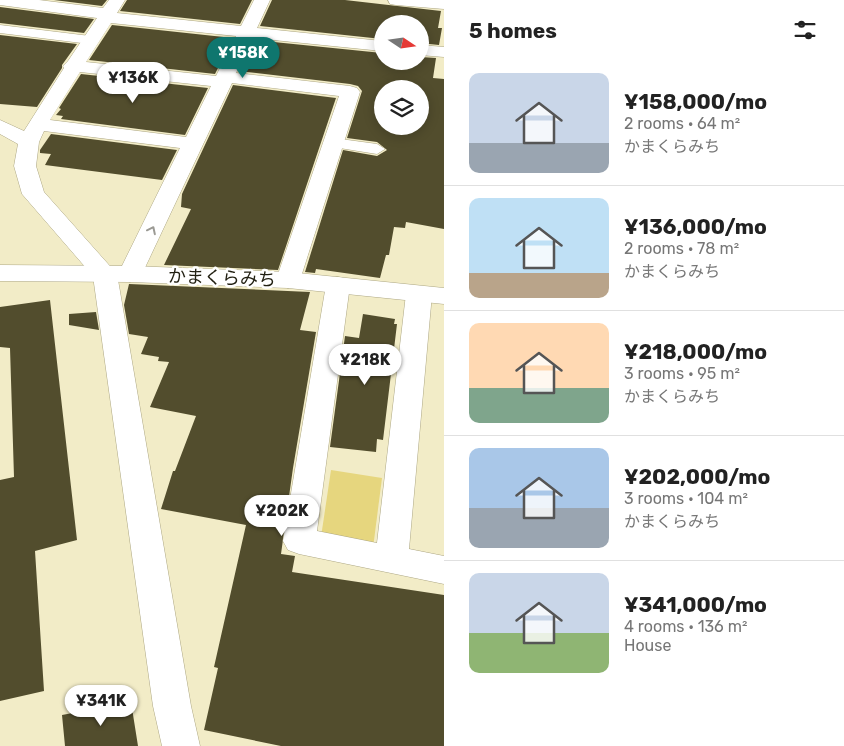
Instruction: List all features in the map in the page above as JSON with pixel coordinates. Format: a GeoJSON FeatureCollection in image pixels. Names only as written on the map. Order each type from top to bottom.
{"type":"FeatureCollection","features":[{"type":"Feature","properties":{"kind":"street"},"geometry":{"type":"LineString","coordinates":[[0,0],[110,10],[248,32],[374,45]]}},
{"type":"Feature","properties":{"kind":"street"},"geometry":{"type":"LineString","coordinates":[[181,746],[172,706],[117,274],[194,144],[262,0]]}},
{"type":"Feature","properties":{"kind":"street"},"geometry":{"type":"LineString","coordinates":[[396,0],[444,4]]}},
{"type":"Feature","properties":{"kind":"street"},"geometry":{"type":"LineString","coordinates":[[110,10],[72,66],[33,133],[25,166],[33,194],[117,274]]}},
{"type":"Feature","properties":{"kind":"street"},"geometry":{"type":"LineString","coordinates":[[429,51],[444,52]]}},
{"type":"Feature","properties":{"kind":"street"},"geometry":{"type":"LineString","coordinates":[[72,66],[350,92],[288,280]]}},
{"type":"Feature","properties":{"kind":"street"},"geometry":{"type":"LineString","coordinates":[[0,126],[33,133],[194,144]]}},
{"type":"Feature","properties":{"kind":"street","name":"かまくらみち"},"geometry":{"type":"LineString","coordinates":[[0,273],[117,274],[288,280],[432,295]]}},
{"type":"Feature","properties":{"kind":"street"},"geometry":{"type":"LineString","coordinates":[[338,285],[300,541],[444,570]]}},
{"type":"Feature","properties":{"kind":"street"},"geometry":{"type":"LineString","coordinates":[[392,559],[432,295]]}},
{"type":"Feature","properties":{"kind":"lane"},"geometry":{"type":"LineString","coordinates":[[0,30],[90,40]]}},
{"type":"Feature","properties":{"kind":"lane"},"geometry":{"type":"LineString","coordinates":[[333,143],[377,149]]}},
{"type":"Feature","properties":{"kind":"shaded area"},"geometry":{"type":"Polygon","coordinates":[[[331,470],[382,478],[373,548],[321,537],[331,470]]]}},
{"type":"Feature","properties":{"kind":"building"},"geometry":{"type":"Polygon","coordinates":[[[54,0],[107,0],[102,6],[54,0]]]}},
{"type":"Feature","properties":{"kind":"building"},"geometry":{"type":"Polygon","coordinates":[[[127,0],[252,0],[240,24],[120,11],[127,0]]]}},
{"type":"Feature","properties":{"kind":"building"},"geometry":{"type":"Polygon","coordinates":[[[272,0],[345,0],[441,11],[438,28],[442,28],[439,45],[429,44],[429,15],[374,15],[374,38],[260,26],[272,0]]]}},
{"type":"Feature","properties":{"kind":"building"},"geometry":{"type":"Polygon","coordinates":[[[0,7],[94,19],[84,33],[0,23],[0,7]]]}},
{"type":"Feature","properties":{"kind":"building"},"geometry":{"type":"Polygon","coordinates":[[[112,25],[233,38],[215,74],[89,60],[112,25]]]}},
{"type":"Feature","properties":{"kind":"building"},"geometry":{"type":"Polygon","coordinates":[[[0,35],[77,44],[37,107],[0,104],[0,35]]]}},
{"type":"Feature","properties":{"kind":"building"},"geometry":{"type":"Polygon","coordinates":[[[254,40],[374,52],[374,70],[429,70],[429,58],[436,58],[433,78],[444,79],[444,229],[406,222],[405,228],[394,227],[389,255],[386,255],[380,278],[316,269],[315,273],[305,272],[343,150],[377,156],[387,150],[377,142],[347,138],[362,91],[358,86],[239,71],[254,40]]]}},
{"type":"Feature","properties":{"kind":"building"},"geometry":{"type":"Polygon","coordinates":[[[81,74],[208,88],[185,135],[61,119],[63,116],[56,115],[61,109],[59,108],[81,74]]]}},
{"type":"Feature","properties":{"kind":"building"},"geometry":{"type":"Polygon","coordinates":[[[233,85],[336,98],[278,270],[164,265],[191,209],[181,207],[182,194],[233,85]]]}},
{"type":"Feature","properties":{"kind":"building"},"geometry":{"type":"Polygon","coordinates":[[[51,134],[177,150],[162,180],[45,165],[51,154],[40,153],[40,150],[51,134]]]}},
{"type":"Feature","properties":{"kind":"building"},"geometry":{"type":"Polygon","coordinates":[[[129,284],[310,292],[300,330],[316,332],[293,468],[281,554],[295,556],[292,572],[444,595],[444,746],[281,746],[204,730],[218,668],[214,667],[246,525],[161,509],[173,471],[175,471],[196,416],[150,407],[169,362],[158,361],[159,357],[141,354],[148,337],[129,334],[124,305],[129,284]]]}},
{"type":"Feature","properties":{"kind":"building"},"geometry":{"type":"Polygon","coordinates":[[[50,300],[77,540],[35,551],[44,691],[0,701],[0,480],[14,477],[10,348],[0,347],[0,307],[50,300]]]}},
{"type":"Feature","properties":{"kind":"building"},"geometry":{"type":"Polygon","coordinates":[[[96,312],[99,330],[69,325],[69,314],[96,312]]]}},
{"type":"Feature","properties":{"kind":"building"},"geometry":{"type":"Polygon","coordinates":[[[363,314],[395,319],[394,324],[397,324],[383,440],[377,439],[376,452],[330,447],[345,336],[359,338],[363,314]]]}},
{"type":"Feature","properties":{"kind":"building"},"geometry":{"type":"Polygon","coordinates":[[[131,702],[138,746],[65,746],[62,715],[131,702]]]}}]}
